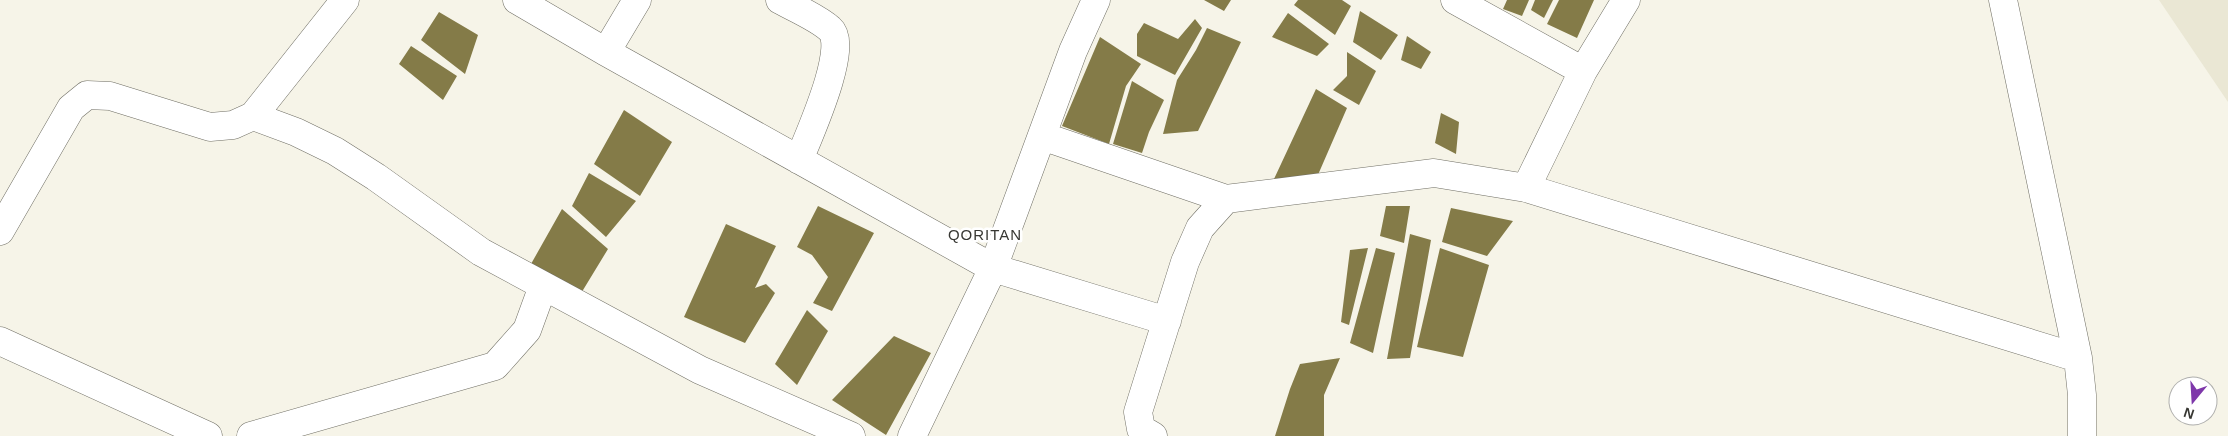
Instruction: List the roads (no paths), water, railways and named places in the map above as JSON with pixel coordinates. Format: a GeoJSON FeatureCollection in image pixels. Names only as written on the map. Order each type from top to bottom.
{"type":"FeatureCollection","features":[{"type":"Feature","properties":{"kind":"street"},"geometry":{"type":"LineString","coordinates":[[0,231],[71,108],[87,95],[110,96],[210,128],[233,125],[253,116],[345,0]]}},
{"type":"Feature","properties":{"kind":"street"},"geometry":{"type":"LineString","coordinates":[[517,0],[606,52],[993,268],[1166,321]]}},
{"type":"Feature","properties":{"kind":"street"},"geometry":{"type":"LineString","coordinates":[[606,52],[637,0]]}},
{"type":"Feature","properties":{"kind":"street"},"geometry":{"type":"LineString","coordinates":[[780,0],[832,29],[837,42],[835,64],[800,160]]}},
{"type":"Feature","properties":{"kind":"street"},"geometry":{"type":"LineString","coordinates":[[912,436],[993,268],[1073,51],[1096,0]]}},
{"type":"Feature","properties":{"kind":"street"},"geometry":{"type":"LineString","coordinates":[[1455,0],[1583,71]]}},
{"type":"Feature","properties":{"kind":"street"},"geometry":{"type":"LineString","coordinates":[[1526,188],[1583,71],[1626,0]]}},
{"type":"Feature","properties":{"kind":"street"},"geometry":{"type":"LineString","coordinates":[[2003,0],[2078,358],[2082,395],[2082,436]]}},
{"type":"Feature","properties":{"kind":"street"},"geometry":{"type":"LineString","coordinates":[[253,116],[296,132],[335,151],[376,177],[481,252],[543,286],[700,370],[851,436]]}},
{"type":"Feature","properties":{"kind":"street"},"geometry":{"type":"LineString","coordinates":[[1042,136],[1226,199],[1434,173],[1526,188],[2078,358]]}},
{"type":"Feature","properties":{"kind":"street"},"geometry":{"type":"LineString","coordinates":[[1152,436],[1141,429],[1138,412],[1166,321],[1185,262],[1200,228],[1226,199]]}},
{"type":"Feature","properties":{"kind":"street"},"geometry":{"type":"LineString","coordinates":[[251,436],[496,366],[527,330],[543,286]]}},
{"type":"Feature","properties":{"kind":"street"},"geometry":{"type":"LineString","coordinates":[[0,341],[208,436]]}},
{"type":"Feature","properties":{"kind":"district","name":"QORITAN"},"geometry":{"type":"Point","coordinates":[985,235]}}]}
